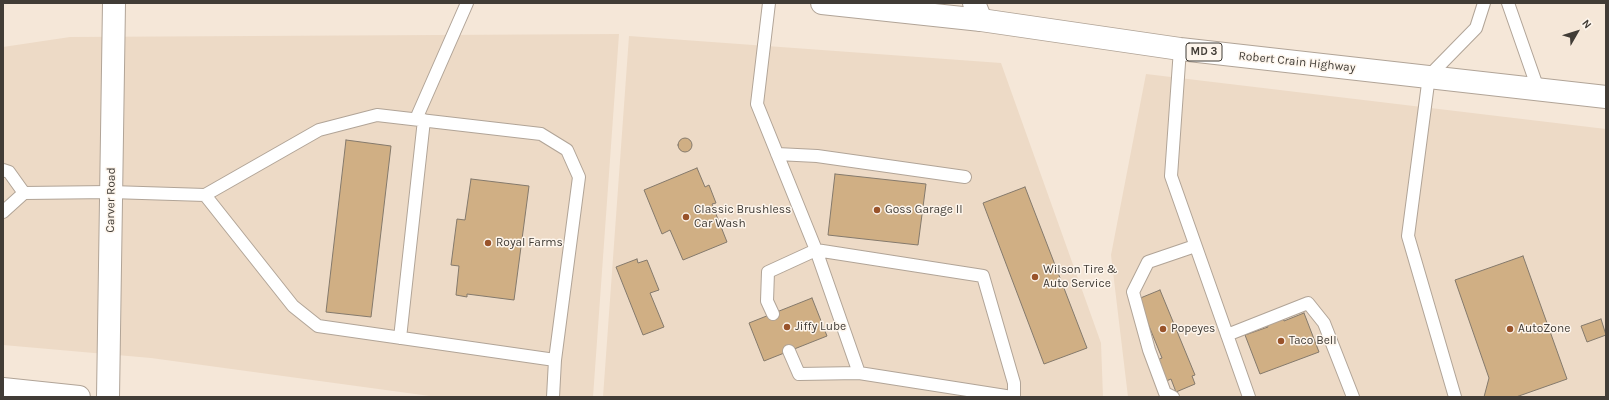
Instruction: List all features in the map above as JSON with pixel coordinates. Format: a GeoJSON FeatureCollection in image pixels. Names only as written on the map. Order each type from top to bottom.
{"type":"FeatureCollection","features":[{"type":"Feature","properties":{"kind":"main road","name":"Carver Road"},"geometry":{"type":"LineString","coordinates":[[108,397],[114,3]]}},
{"type":"Feature","properties":{"kind":"main road","name":"Robert Crain Highway"},"geometry":{"type":"LineString","coordinates":[[822,3],[977,11],[1180,49],[1606,97]]}},
{"type":"Feature","properties":{"kind":"main road"},"geometry":{"type":"LineString","coordinates":[[3,389],[80,397]]}},
{"type":"Feature","properties":{"kind":"lane"},"geometry":{"type":"LineString","coordinates":[[400,338],[420,119],[467,3]]}},
{"type":"Feature","properties":{"kind":"lane"},"geometry":{"type":"LineString","coordinates":[[769,3],[757,104],[816,250],[859,373]]}},
{"type":"Feature","properties":{"kind":"lane"},"geometry":{"type":"LineString","coordinates":[[1455,397],[1408,236],[1429,76],[1476,28],[1484,3]]}},
{"type":"Feature","properties":{"kind":"lane"},"geometry":{"type":"LineString","coordinates":[[1508,3],[1538,89]]}},
{"type":"Feature","properties":{"kind":"lane"},"geometry":{"type":"LineString","coordinates":[[1180,49],[1171,176],[1249,397]]}},
{"type":"Feature","properties":{"kind":"lane"},"geometry":{"type":"LineString","coordinates":[[3,212],[24,193],[111,192],[205,195],[319,130],[377,115],[541,134],[567,150],[579,177],[555,360],[553,397]]}},
{"type":"Feature","properties":{"kind":"lane"},"geometry":{"type":"LineString","coordinates":[[777,154],[817,156],[965,177]]}},
{"type":"Feature","properties":{"kind":"lane"},"geometry":{"type":"LineString","coordinates":[[3,170],[9,172],[24,193]]}},
{"type":"Feature","properties":{"kind":"lane"},"geometry":{"type":"LineString","coordinates":[[205,195],[293,306],[318,326],[555,360]]}},
{"type":"Feature","properties":{"kind":"lane"},"geometry":{"type":"LineString","coordinates":[[1173,397],[1165,393],[1148,350],[1133,292],[1148,262],[1195,246]]}},
{"type":"Feature","properties":{"kind":"lane"},"geometry":{"type":"LineString","coordinates":[[772,314],[767,301],[768,272],[816,250],[983,276],[1014,383],[1013,397],[859,373],[799,374],[789,351]]}},
{"type":"Feature","properties":{"kind":"lane"},"geometry":{"type":"LineString","coordinates":[[1227,335],[1308,303],[1324,323],[1353,397]]}},
{"type":"Feature","properties":{"kind":"shaded area"},"geometry":{"type":"Polygon","coordinates":[[[619,34],[593,397],[437,397],[151,358],[3,345],[3,47],[70,37],[619,34]]]}},
{"type":"Feature","properties":{"kind":"shaded area"},"geometry":{"type":"Polygon","coordinates":[[[629,36],[1001,63],[1101,343],[1103,397],[603,397],[629,36]]]}},
{"type":"Feature","properties":{"kind":"shaded area"},"geometry":{"type":"Polygon","coordinates":[[[1146,74],[1606,129],[1606,397],[1128,397],[1111,255],[1146,74]]]}},
{"type":"Feature","properties":{"kind":"building"},"geometry":{"type":"Polygon","coordinates":[[[682,138],[688,138],[692,142],[692,148],[688,152],[682,152],[678,148],[678,142],[682,138]]]}},
{"type":"Feature","properties":{"kind":"building"},"geometry":{"type":"Polygon","coordinates":[[[346,140],[391,146],[371,317],[326,312],[346,140]]]}},
{"type":"Feature","properties":{"kind":"building","name":"Classic Brushless Car Wash"},"geometry":{"type":"Polygon","coordinates":[[[697,168],[705,187],[709,185],[716,203],[712,204],[727,242],[683,260],[670,230],[662,234],[644,190],[697,168]]]}},
{"type":"Feature","properties":{"kind":"building","name":"Goss Garage II"},"geometry":{"type":"Polygon","coordinates":[[[835,174],[926,184],[918,245],[828,235],[835,174]]]}},
{"type":"Feature","properties":{"kind":"building","name":"Royal Farms"},"geometry":{"type":"Polygon","coordinates":[[[471,179],[529,186],[514,300],[467,294],[467,297],[456,295],[459,266],[451,265],[457,219],[465,220],[471,179]]]}},
{"type":"Feature","properties":{"kind":"building","name":"Wilson Tire & Auto Service"},"geometry":{"type":"Polygon","coordinates":[[[1025,187],[1087,348],[1044,364],[983,203],[1025,187]]]}},
{"type":"Feature","properties":{"kind":"building","name":"AutoZone"},"geometry":{"type":"Polygon","coordinates":[[[1523,256],[1567,379],[1516,397],[1484,397],[1489,378],[1455,280],[1523,256]]]}},
{"type":"Feature","properties":{"kind":"building"},"geometry":{"type":"Polygon","coordinates":[[[637,259],[638,263],[647,260],[659,290],[650,293],[664,327],[643,335],[616,267],[637,259]]]}},
{"type":"Feature","properties":{"kind":"building","name":"Popeyes"},"geometry":{"type":"Polygon","coordinates":[[[1160,290],[1195,375],[1192,376],[1195,384],[1176,392],[1171,379],[1164,382],[1157,360],[1162,358],[1138,299],[1160,290]]]}},
{"type":"Feature","properties":{"kind":"building","name":"Jiffy Lube"},"geometry":{"type":"Polygon","coordinates":[[[812,298],[827,336],[764,361],[749,323],[812,298]]]}},
{"type":"Feature","properties":{"kind":"building","name":"Taco Bell"},"geometry":{"type":"Polygon","coordinates":[[[1304,313],[1319,352],[1260,374],[1245,335],[1268,327],[1267,325],[1283,318],[1284,321],[1304,313]]]}},
{"type":"Feature","properties":{"kind":"building"},"geometry":{"type":"Polygon","coordinates":[[[1601,319],[1606,335],[1587,342],[1581,326],[1601,319]]]}},
{"type":"Feature","properties":{"kind":"place","name":"Goss Garage II"},"geometry":{"type":"Point","coordinates":[877,210]}},
{"type":"Feature","properties":{"kind":"place","name":"Classic Brushless Car Wash"},"geometry":{"type":"Point","coordinates":[686,217]}},
{"type":"Feature","properties":{"kind":"place","name":"Royal Farms"},"geometry":{"type":"Point","coordinates":[488,243]}},
{"type":"Feature","properties":{"kind":"place","name":"Wilson Tire & Auto Service"},"geometry":{"type":"Point","coordinates":[1035,277]}},
{"type":"Feature","properties":{"kind":"place","name":"Jiffy Lube"},"geometry":{"type":"Point","coordinates":[787,327]}},
{"type":"Feature","properties":{"kind":"place","name":"Popeyes"},"geometry":{"type":"Point","coordinates":[1163,329]}},
{"type":"Feature","properties":{"kind":"place","name":"AutoZone"},"geometry":{"type":"Point","coordinates":[1510,329]}},
{"type":"Feature","properties":{"kind":"place","name":"Taco Bell"},"geometry":{"type":"Point","coordinates":[1281,341]}}]}
